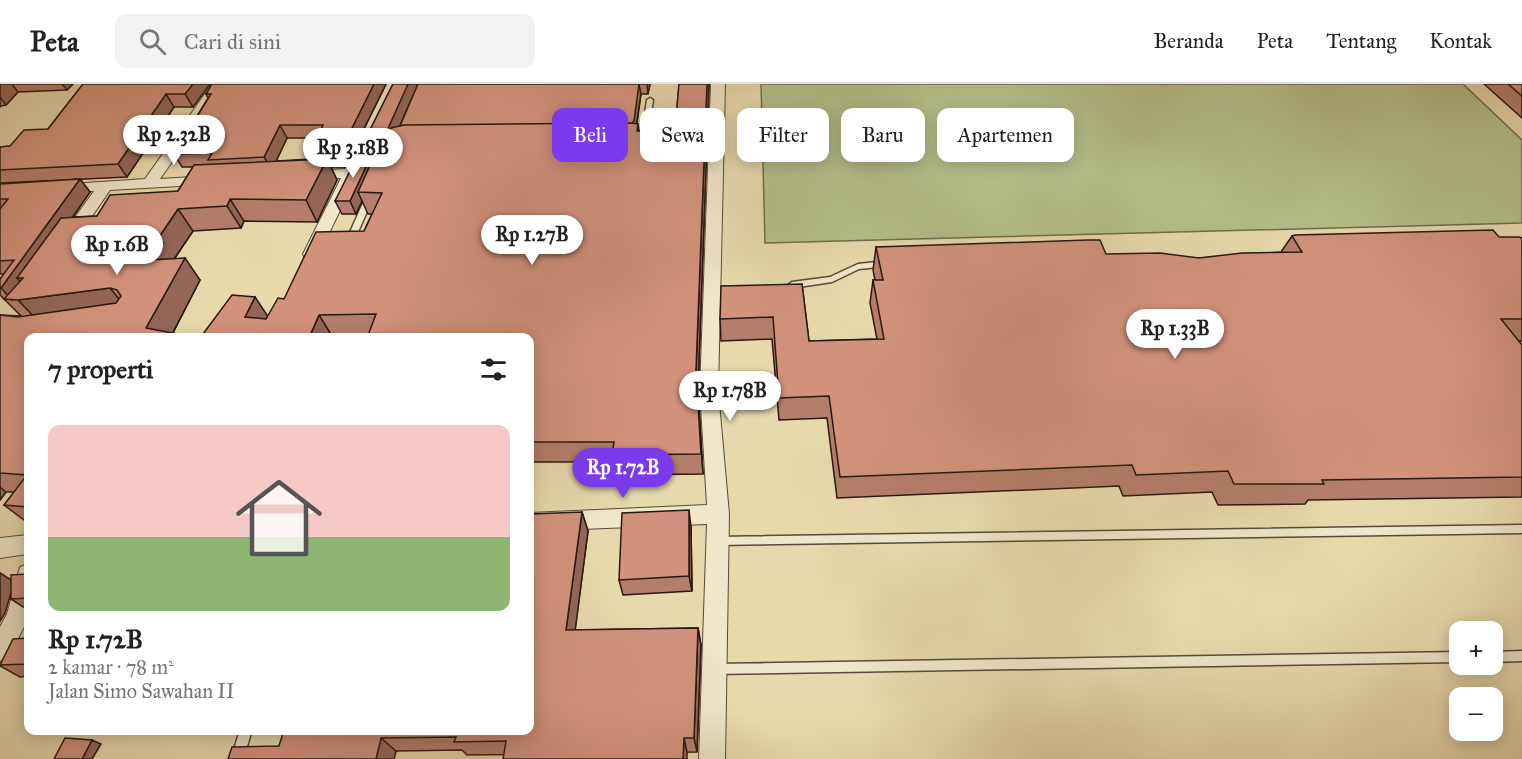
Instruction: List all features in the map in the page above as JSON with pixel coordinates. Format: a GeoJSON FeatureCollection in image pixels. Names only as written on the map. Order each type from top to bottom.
{"type":"FeatureCollection","features":[{"type":"Feature","properties":{"kind":"street"},"geometry":{"type":"LineString","coordinates":[[149,184],[219,84]]}},
{"type":"Feature","properties":{"kind":"street"},"geometry":{"type":"LineString","coordinates":[[305,267],[394,84]]}},
{"type":"Feature","properties":{"kind":"street"},"geometry":{"type":"LineString","coordinates":[[712,759],[718,514],[709,391],[719,294],[718,84]]}},
{"type":"Feature","properties":{"kind":"street"},"geometry":{"type":"LineString","coordinates":[[290,176],[354,169]]}},
{"type":"Feature","properties":{"kind":"street"},"geometry":{"type":"LineString","coordinates":[[47,188],[220,180]]}},
{"type":"Feature","properties":{"kind":"street"},"geometry":{"type":"LineString","coordinates":[[61,248],[106,186]]}},
{"type":"Feature","properties":{"kind":"street"},"geometry":{"type":"LineString","coordinates":[[534,522],[718,514]]}},
{"type":"Feature","properties":{"kind":"street"},"geometry":{"type":"LineString","coordinates":[[0,548],[24,545]]}},
{"type":"Feature","properties":{"kind":"street"},"geometry":{"type":"LineString","coordinates":[[0,650],[18,617],[24,591]]}},
{"type":"Feature","properties":{"kind":"lane"},"geometry":{"type":"LineString","coordinates":[[636,140],[645,133],[650,100]]}},
{"type":"Feature","properties":{"kind":"lane"},"geometry":{"type":"LineString","coordinates":[[346,251],[372,190]]}},
{"type":"Feature","properties":{"kind":"lane"},"geometry":{"type":"LineString","coordinates":[[780,286],[832,279],[858,267],[892,264]]}},
{"type":"Feature","properties":{"kind":"lane"},"geometry":{"type":"LineString","coordinates":[[718,541],[1522,529]]}},
{"type":"Feature","properties":{"kind":"lane"},"geometry":{"type":"LineString","coordinates":[[1503,657],[1522,656]]}},
{"type":"Feature","properties":{"kind":"lane"},"geometry":{"type":"LineString","coordinates":[[713,669],[1449,657]]}},
{"type":"Feature","properties":{"kind":"lane"},"geometry":{"type":"LineString","coordinates":[[237,759],[244,735]]}},
{"type":"Feature","properties":{"kind":"green space"},"geometry":{"type":"Polygon","coordinates":[[[761,84],[1463,84],[1522,140],[1522,223],[765,243],[763,162],[829,162],[829,108],[762,108],[761,84]]]}},
{"type":"Feature","properties":{"kind":"building"},"geometry":{"type":"Polygon","coordinates":[[[83,84],[193,84],[185,94],[166,94],[118,164],[0,170],[0,147],[10,146],[24,130],[48,129],[83,84]]]}},
{"type":"Feature","properties":{"kind":"building"},"geometry":{"type":"Polygon","coordinates":[[[212,84],[374,84],[339,154],[310,155],[323,125],[280,125],[264,157],[208,160],[212,153],[174,154],[211,94],[206,94],[212,84]]]}},
{"type":"Feature","properties":{"kind":"building"},"geometry":{"type":"Polygon","coordinates":[[[393,84],[408,84],[386,133],[375,147],[361,148],[393,84]]]}},
{"type":"Feature","properties":{"kind":"building"},"geometry":{"type":"Polygon","coordinates":[[[418,84],[639,84],[632,123],[628,123],[628,108],[552,108],[552,124],[400,126],[418,84]]]}},
{"type":"Feature","properties":{"kind":"building"},"geometry":{"type":"Polygon","coordinates":[[[679,84],[707,84],[706,108],[677,108],[679,84]]]}},
{"type":"Feature","properties":{"kind":"building"},"geometry":{"type":"Polygon","coordinates":[[[1508,84],[1522,84],[1522,96],[1508,84]]]}},
{"type":"Feature","properties":{"kind":"building"},"geometry":{"type":"Polygon","coordinates":[[[628,123],[638,124],[637,131],[640,131],[640,162],[704,162],[696,370],[701,454],[612,455],[614,442],[534,442],[534,333],[369,333],[376,314],[319,315],[311,333],[204,333],[232,295],[255,297],[245,317],[266,319],[278,298],[284,299],[316,232],[364,231],[382,193],[358,192],[380,143],[391,128],[404,125],[552,124],[552,162],[628,162],[628,123]]]}},
{"type":"Feature","properties":{"kind":"building"},"geometry":{"type":"Polygon","coordinates":[[[371,156],[350,201],[335,201],[357,157],[371,156]]]}},
{"type":"Feature","properties":{"kind":"building"},"geometry":{"type":"Polygon","coordinates":[[[327,159],[306,200],[230,199],[227,206],[178,209],[155,243],[163,243],[150,260],[185,258],[146,328],[172,333],[24,333],[24,475],[0,473],[0,315],[18,317],[116,303],[121,296],[117,290],[110,288],[18,300],[4,299],[23,278],[17,278],[61,218],[97,216],[110,195],[178,191],[194,165],[327,159]]]}},
{"type":"Feature","properties":{"kind":"building"},"geometry":{"type":"Polygon","coordinates":[[[80,179],[0,288],[0,279],[14,260],[0,261],[0,209],[8,199],[0,199],[0,184],[80,179]]]}},
{"type":"Feature","properties":{"kind":"building"},"geometry":{"type":"Polygon","coordinates":[[[1493,230],[1499,237],[1522,238],[1522,319],[1501,319],[1522,345],[1522,477],[1322,480],[1324,484],[1234,484],[1228,471],[1136,475],[1132,465],[840,477],[829,396],[779,398],[773,317],[720,319],[721,286],[802,284],[809,341],[884,339],[873,280],[883,280],[876,247],[1100,240],[1106,254],[1160,253],[1199,258],[1242,253],[1302,252],[1292,236],[1295,235],[1493,230]]]}},
{"type":"Feature","properties":{"kind":"building"},"geometry":{"type":"Polygon","coordinates":[[[24,479],[24,507],[4,505],[24,479]]]}},
{"type":"Feature","properties":{"kind":"building"},"geometry":{"type":"Polygon","coordinates":[[[689,510],[689,576],[619,580],[622,513],[689,510]]]}},
{"type":"Feature","properties":{"kind":"building"},"geometry":{"type":"Polygon","coordinates":[[[582,512],[566,630],[698,628],[694,738],[684,738],[683,759],[503,759],[506,741],[454,742],[456,737],[381,738],[376,759],[228,759],[232,747],[279,746],[282,735],[534,735],[534,514],[582,512]]]}},
{"type":"Feature","properties":{"kind":"building"},"geometry":{"type":"Polygon","coordinates":[[[24,574],[24,598],[11,599],[11,575],[24,574]]]}},
{"type":"Feature","properties":{"kind":"building"},"geometry":{"type":"Polygon","coordinates":[[[24,638],[24,664],[0,665],[13,639],[24,638]]]}},
{"type":"Feature","properties":{"kind":"building"},"geometry":{"type":"Polygon","coordinates":[[[65,738],[92,740],[82,759],[54,759],[65,738]]]}}]}
